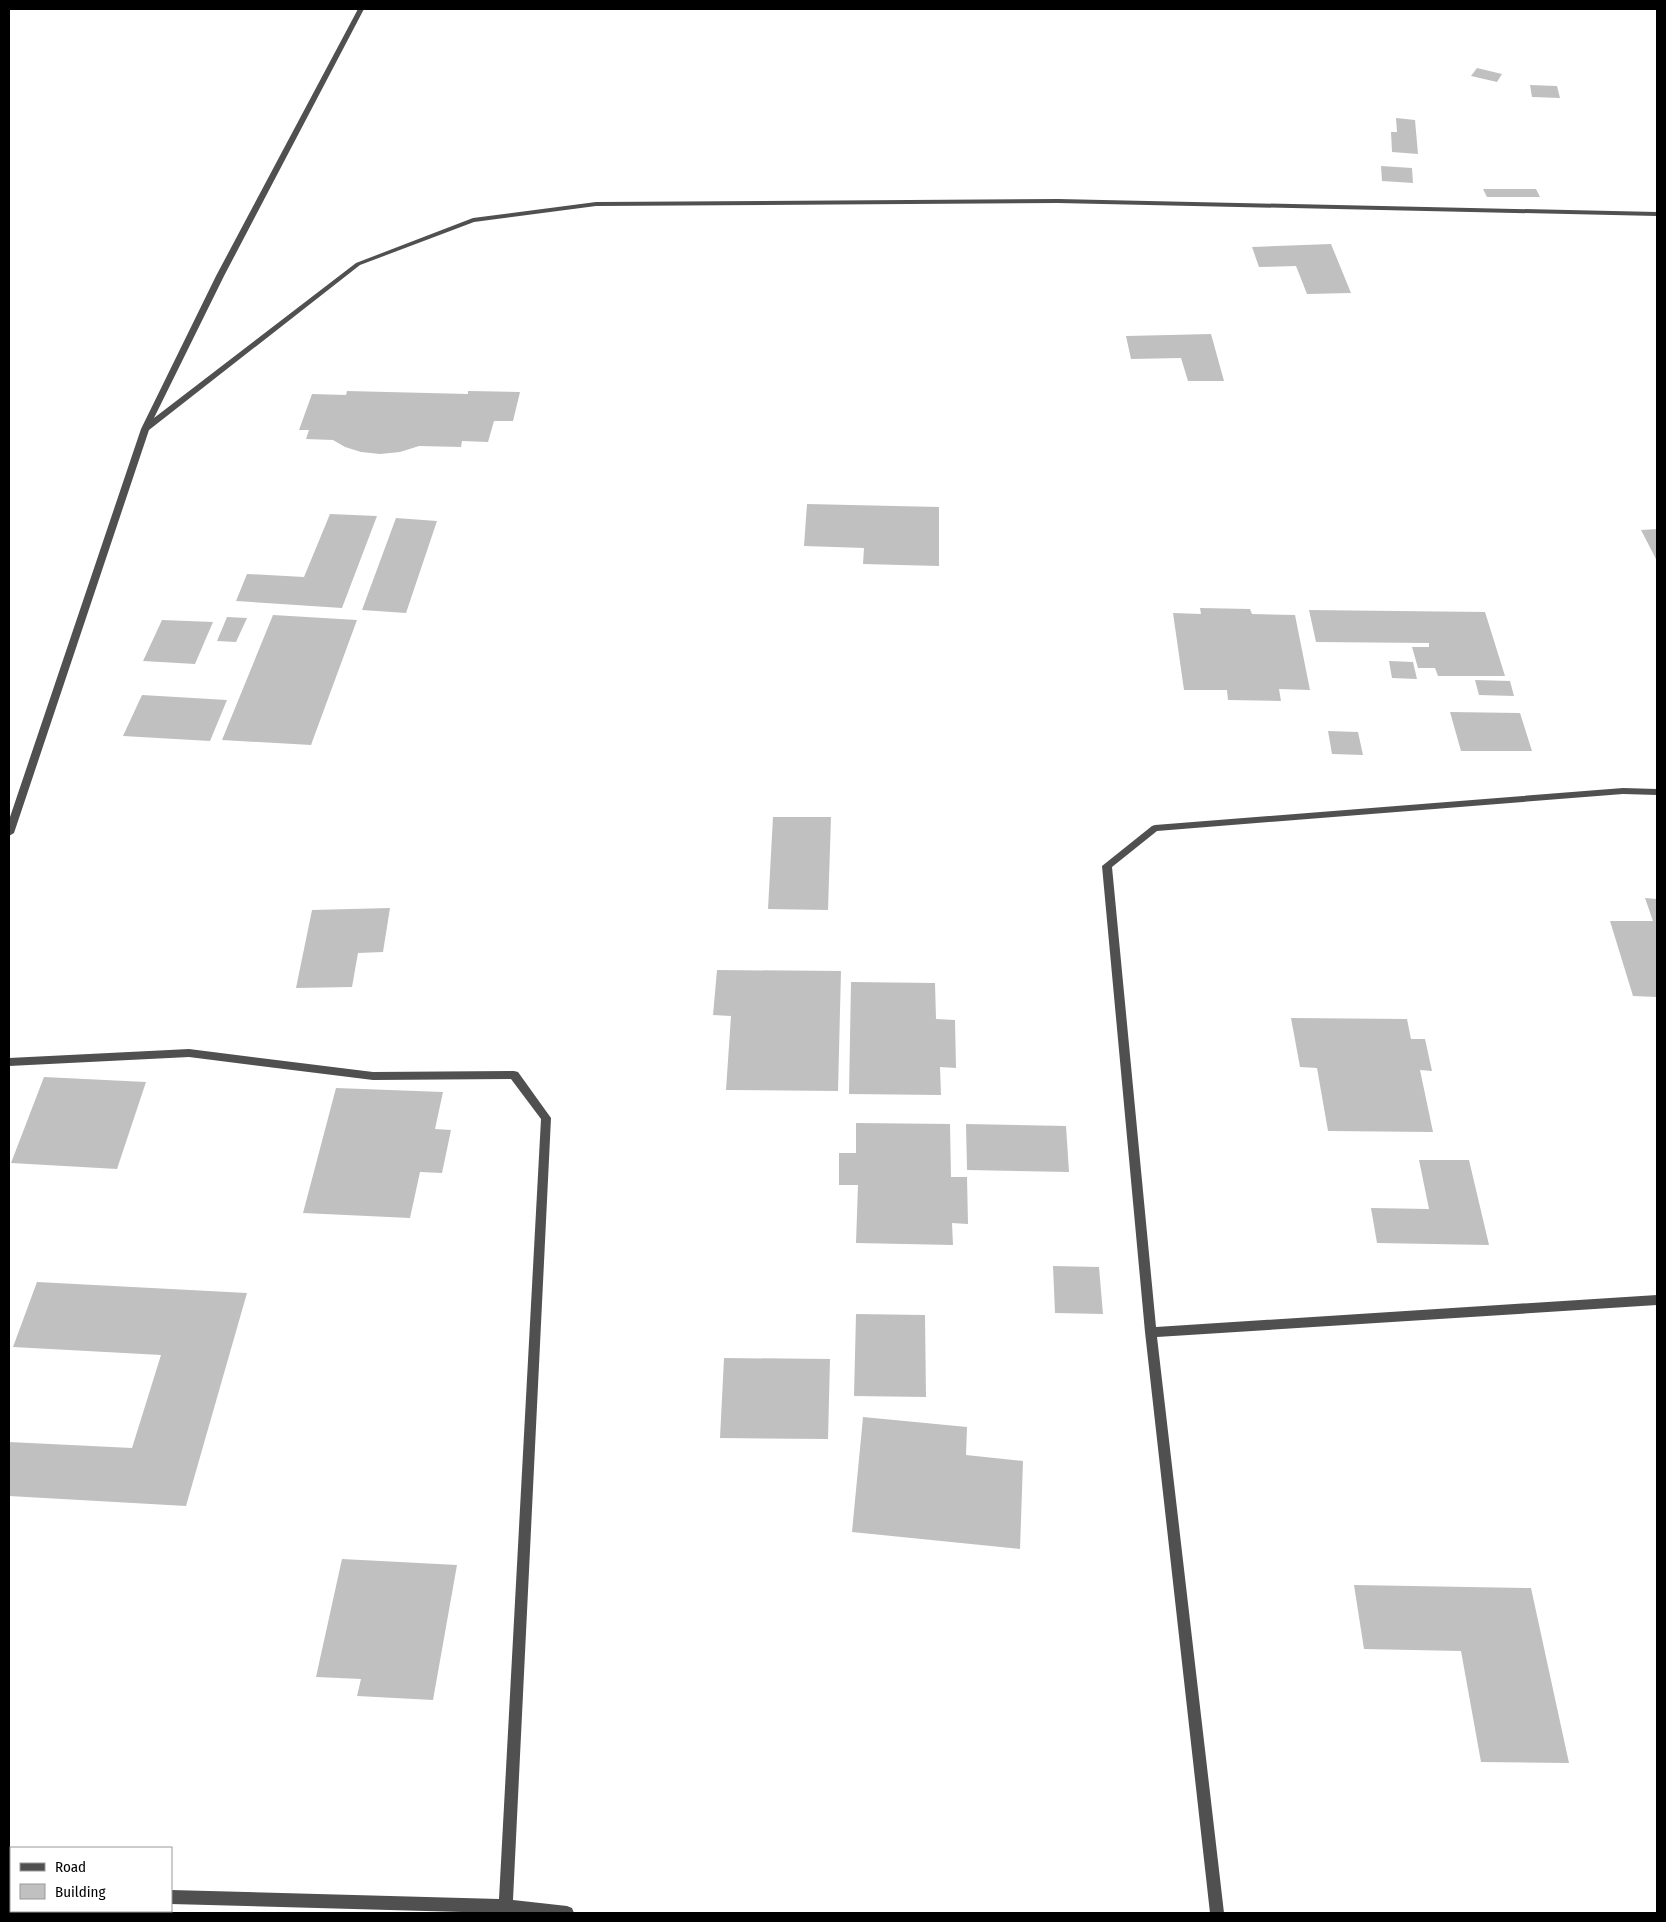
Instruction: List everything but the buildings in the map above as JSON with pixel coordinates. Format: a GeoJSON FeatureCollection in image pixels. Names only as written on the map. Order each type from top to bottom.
{"type":"FeatureCollection","features":[{"type":"Feature","properties":{"kind":"street"},"geometry":{"type":"LineString","coordinates":[[9,834],[144,429],[220,276],[361,9]]}},
{"type":"Feature","properties":{"kind":"street"},"geometry":{"type":"LineString","coordinates":[[144,429],[358,264],[473,220],[596,204],[1058,200],[1657,214]]}},
{"type":"Feature","properties":{"kind":"street"},"geometry":{"type":"LineString","coordinates":[[1217,1913],[1152,1332],[1107,866],[1154,828],[1623,791],[1657,792]]}},
{"type":"Feature","properties":{"kind":"street"},"geometry":{"type":"LineString","coordinates":[[9,1062],[189,1053],[373,1076],[514,1074],[546,1118],[504,1910]]}},
{"type":"Feature","properties":{"kind":"street"},"geometry":{"type":"LineString","coordinates":[[1152,1332],[1657,1300]]}},
{"type":"Feature","properties":{"kind":"street"},"geometry":{"type":"LineString","coordinates":[[172,1897],[567,1913]]}}]}
